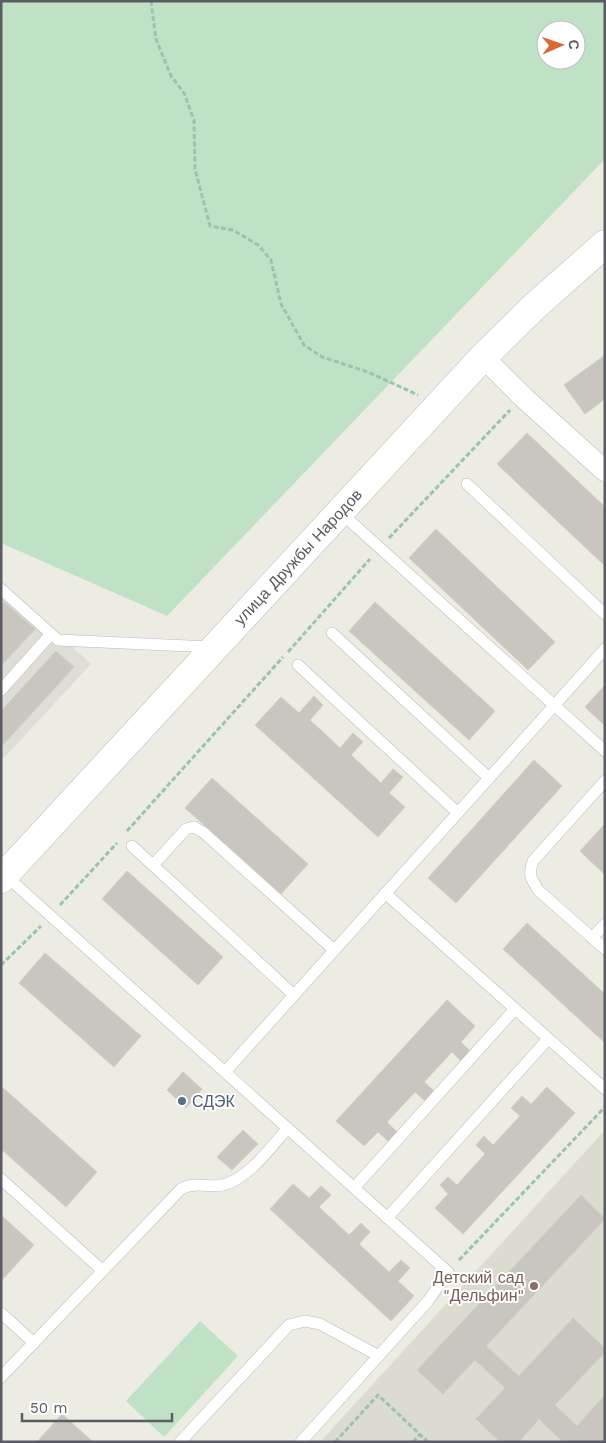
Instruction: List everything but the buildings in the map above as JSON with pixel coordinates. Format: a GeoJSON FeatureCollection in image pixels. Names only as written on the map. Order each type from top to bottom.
{"type":"FeatureCollection","features":[{"type":"Feature","properties":{"kind":"street","name":"улица Дружбы Народов"},"geometry":{"type":"LineString","coordinates":[[3,877],[483,357],[535,306],[605,244]]}},
{"type":"Feature","properties":{"kind":"street"},"geometry":{"type":"LineString","coordinates":[[483,357],[522,397],[605,471]]}},
{"type":"Feature","properties":{"kind":"lane"},"geometry":{"type":"LineString","coordinates":[[467,484],[605,614]]}},
{"type":"Feature","properties":{"kind":"lane"},"geometry":{"type":"LineString","coordinates":[[340,512],[605,751]]}},
{"type":"Feature","properties":{"kind":"lane"},"geometry":{"type":"LineString","coordinates":[[1,589],[58,640],[215,647]]}},
{"type":"Feature","properties":{"kind":"lane"},"geometry":{"type":"LineString","coordinates":[[1,690],[52,634]]}},
{"type":"Feature","properties":{"kind":"lane"},"geometry":{"type":"LineString","coordinates":[[332,634],[489,778]]}},
{"type":"Feature","properties":{"kind":"lane"},"geometry":{"type":"LineString","coordinates":[[225,1072],[605,649]]}},
{"type":"Feature","properties":{"kind":"lane"},"geometry":{"type":"LineString","coordinates":[[298,665],[458,813]]}},
{"type":"Feature","properties":{"kind":"lane"},"geometry":{"type":"LineString","coordinates":[[605,781],[533,861],[529,871],[532,881],[539,891],[605,949]]}},
{"type":"Feature","properties":{"kind":"lane"},"geometry":{"type":"LineString","coordinates":[[153,865],[186,829],[194,827],[203,832],[334,950]]}},
{"type":"Feature","properties":{"kind":"lane"},"geometry":{"type":"LineString","coordinates":[[132,846],[294,995]]}},
{"type":"Feature","properties":{"kind":"lane"},"geometry":{"type":"LineString","coordinates":[[3,877],[50,916],[448,1272],[428,1301],[301,1442]]}},
{"type":"Feature","properties":{"kind":"lane"},"geometry":{"type":"LineString","coordinates":[[385,894],[605,1089]]}},
{"type":"Feature","properties":{"kind":"lane"},"geometry":{"type":"LineString","coordinates":[[592,938],[605,924]]}},
{"type":"Feature","properties":{"kind":"lane"},"geometry":{"type":"LineString","coordinates":[[354,1188],[514,1010]]}},
{"type":"Feature","properties":{"kind":"lane"},"geometry":{"type":"LineString","coordinates":[[387,1218],[548,1040]]}},
{"type":"Feature","properties":{"kind":"lane"},"geometry":{"type":"LineString","coordinates":[[2,1375],[181,1189],[188,1185],[224,1184],[238,1179],[288,1129]]}},
{"type":"Feature","properties":{"kind":"lane"},"geometry":{"type":"LineString","coordinates":[[1,1179],[102,1270]]}},
{"type":"Feature","properties":{"kind":"lane"},"geometry":{"type":"LineString","coordinates":[[1,1312],[34,1342]]}},
{"type":"Feature","properties":{"kind":"lane"},"geometry":{"type":"LineString","coordinates":[[180,1442],[289,1325],[305,1321],[320,1324],[379,1356]]}},
{"type":"Feature","properties":{"kind":"path"},"geometry":{"type":"LineString","coordinates":[[151,1],[156,39],[171,76],[184,93],[194,120],[195,169],[210,226],[233,230],[258,245],[270,260],[282,304],[304,345],[322,357],[368,372],[438,405]]}},
{"type":"Feature","properties":{"kind":"path"},"geometry":{"type":"LineString","coordinates":[[124,834],[380,548],[522,397]]}},
{"type":"Feature","properties":{"kind":"path"},"geometry":{"type":"LineString","coordinates":[[1,965],[50,916],[117,842]]}},
{"type":"Feature","properties":{"kind":"path"},"geometry":{"type":"LineString","coordinates":[[448,1272],[605,1107]]}},
{"type":"Feature","properties":{"kind":"path"},"geometry":{"type":"LineString","coordinates":[[335,1442],[378,1395],[428,1442]]}},
{"type":"Feature","properties":{"kind":"path"},"geometry":{"type":"LineString","coordinates":[[413,1442],[420,1434]]}},
{"type":"Feature","properties":{"kind":"shaded area"},"geometry":{"type":"Polygon","coordinates":[[[1,581],[91,664],[1,761],[1,581]]]}},
{"type":"Feature","properties":{"kind":"shaded area","name":"Детский сад \"Дельфин\""},"geometry":{"type":"Polygon","coordinates":[[[605,1130],[605,1442],[320,1442],[605,1130]]]}},
{"type":"Feature","properties":{"kind":"green space"},"geometry":{"type":"Polygon","coordinates":[[[1,1],[605,1],[605,159],[167,616],[1,543],[1,1]]]}},
{"type":"Feature","properties":{"kind":"green space"},"geometry":{"type":"Polygon","coordinates":[[[200,1321],[238,1356],[164,1437],[126,1401],[200,1321]]]}},
{"type":"Feature","properties":{"kind":"place","name":"СДЭК"},"geometry":{"type":"Point","coordinates":[182,1101]}},
{"type":"Feature","properties":{"kind":"place","name":"Детский сад \"Дельфин\""},"geometry":{"type":"Point","coordinates":[534,1286]}}]}
